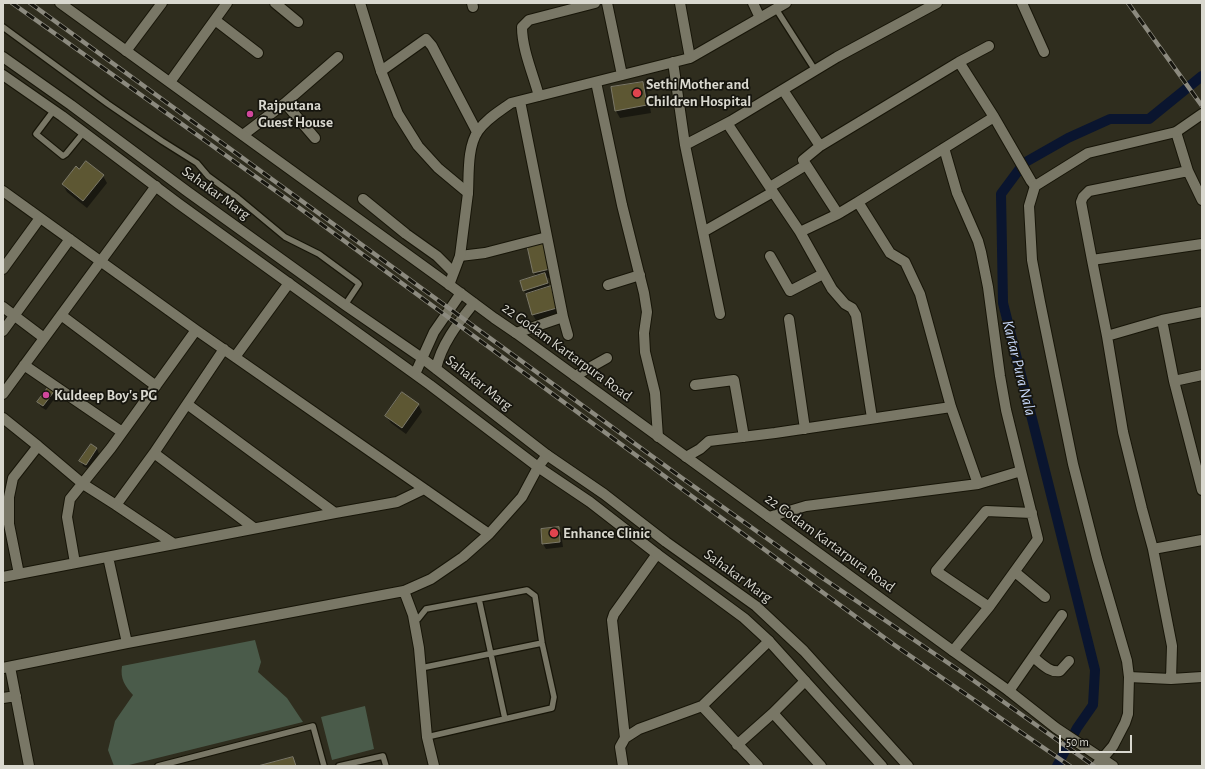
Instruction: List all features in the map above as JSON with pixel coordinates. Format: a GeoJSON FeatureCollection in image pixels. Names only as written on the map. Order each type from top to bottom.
{"type":"FeatureCollection","features":[{"type":"Feature","properties":{"kind":"street"},"geometry":{"type":"LineString","coordinates":[[126,51],[162,3]]}},
{"type":"Feature","properties":{"kind":"street"},"geometry":{"type":"LineString","coordinates":[[275,3],[298,22]]}},
{"type":"Feature","properties":{"kind":"street"},"geometry":{"type":"LineString","coordinates":[[360,3],[381,71],[398,114],[418,146],[438,168],[468,193]]}},
{"type":"Feature","properties":{"kind":"street"},"geometry":{"type":"LineString","coordinates":[[539,96],[524,46],[522,27],[529,20],[595,3]]}},
{"type":"Feature","properties":{"kind":"street"},"geometry":{"type":"LineString","coordinates":[[607,3],[622,75]]}},
{"type":"Feature","properties":{"kind":"street"},"geometry":{"type":"LineString","coordinates":[[680,3],[690,58]]}},
{"type":"Feature","properties":{"kind":"street"},"geometry":{"type":"LineString","coordinates":[[753,3],[760,18]]}},
{"type":"Feature","properties":{"kind":"street"},"geometry":{"type":"LineString","coordinates":[[449,284],[460,256],[468,193],[471,149],[477,132],[489,119],[511,103],[690,58],[786,3]]}},
{"type":"Feature","properties":{"kind":"street"},"geometry":{"type":"LineString","coordinates":[[685,145],[727,123],[815,70],[937,3]]}},
{"type":"Feature","properties":{"kind":"street"},"geometry":{"type":"LineString","coordinates":[[1022,3],[1044,52]]}},
{"type":"Feature","properties":{"kind":"street","name":"22 Godam Kartarpura Road"},"geometry":{"type":"LineString","coordinates":[[66,4],[126,51],[1009,692],[1097,760],[1113,766]]}},
{"type":"Feature","properties":{"kind":"street"},"geometry":{"type":"LineString","coordinates":[[170,82],[215,20],[222,5]]}},
{"type":"Feature","properties":{"kind":"street"},"geometry":{"type":"LineString","coordinates":[[215,20],[258,53]]}},
{"type":"Feature","properties":{"kind":"street"},"geometry":{"type":"LineString","coordinates":[[381,71],[426,39],[432,46],[477,132]]}},
{"type":"Feature","properties":{"kind":"street"},"geometry":{"type":"LineString","coordinates":[[838,214],[802,160],[820,146],[959,62],[989,46]]}},
{"type":"Feature","properties":{"kind":"street","name":"Sahakar Marg"},"geometry":{"type":"LineString","coordinates":[[3,57],[345,305],[422,358],[547,455],[604,494],[666,542],[756,606],[804,651],[908,766]]}},
{"type":"Feature","properties":{"kind":"street"},"geometry":{"type":"LineString","coordinates":[[243,135],[285,103],[338,57]]}},
{"type":"Feature","properties":{"kind":"street"},"geometry":{"type":"LineString","coordinates":[[673,62],[685,145],[720,314]]}},
{"type":"Feature","properties":{"kind":"street"},"geometry":{"type":"LineString","coordinates":[[959,62],[1033,183],[1029,206],[1032,260],[1040,302],[1072,464],[1127,661],[1130,677],[1128,714],[1125,723],[1113,746],[1097,760]]}},
{"type":"Feature","properties":{"kind":"street","name":"Sahakar Marg"},"geometry":{"type":"LineString","coordinates":[[3,75],[54,110],[415,374],[538,467],[590,502],[744,618],[769,641],[882,766]]}},
{"type":"Feature","properties":{"kind":"street"},"geometry":{"type":"LineString","coordinates":[[596,82],[622,205],[640,275],[647,312],[644,333],[645,352],[655,393],[658,437]]}},
{"type":"Feature","properties":{"kind":"street"},"geometry":{"type":"LineString","coordinates":[[783,90],[820,146]]}},
{"type":"Feature","properties":{"kind":"street"},"geometry":{"type":"LineString","coordinates":[[520,101],[563,317],[568,335]]}},
{"type":"Feature","properties":{"kind":"street"},"geometry":{"type":"LineString","coordinates":[[285,103],[315,138]]}},
{"type":"Feature","properties":{"kind":"street"},"geometry":{"type":"LineString","coordinates":[[1033,183],[1088,153],[1176,132],[1202,114]]}},
{"type":"Feature","properties":{"kind":"street"},"geometry":{"type":"LineString","coordinates":[[800,232],[838,214],[994,117]]}},
{"type":"Feature","properties":{"kind":"street"},"geometry":{"type":"LineString","coordinates":[[727,123],[800,232],[832,289],[845,304],[852,308],[856,315],[872,418]]}},
{"type":"Feature","properties":{"kind":"street"},"geometry":{"type":"LineString","coordinates":[[1176,132],[1188,171],[1202,200]]}},
{"type":"Feature","properties":{"kind":"street"},"geometry":{"type":"LineString","coordinates":[[944,148],[956,193],[978,240],[981,252],[988,287],[1003,397],[1038,539],[989,607],[952,652]]}},
{"type":"Feature","properties":{"kind":"street"},"geometry":{"type":"LineString","coordinates":[[703,232],[806,165]]}},
{"type":"Feature","properties":{"kind":"street"},"geometry":{"type":"LineString","coordinates":[[1171,679],[1172,646],[1153,549],[1123,432],[1107,336],[1081,202],[1083,197],[1090,191],[1188,171]]}},
{"type":"Feature","properties":{"kind":"street"},"geometry":{"type":"LineString","coordinates":[[3,394],[156,186]]}},
{"type":"Feature","properties":{"kind":"street"},"geometry":{"type":"LineString","coordinates":[[4,194],[70,239],[235,358],[489,534]]}},
{"type":"Feature","properties":{"kind":"street"},"geometry":{"type":"LineString","coordinates":[[363,199],[436,256],[453,272]]}},
{"type":"Feature","properties":{"kind":"street"},"geometry":{"type":"LineString","coordinates":[[858,202],[890,253],[905,262],[920,294],[951,407],[978,484]]}},
{"type":"Feature","properties":{"kind":"street"},"geometry":{"type":"LineString","coordinates":[[3,269],[40,218]]}},
{"type":"Feature","properties":{"kind":"street"},"geometry":{"type":"LineString","coordinates":[[460,256],[485,253],[547,237]]}},
{"type":"Feature","properties":{"kind":"street"},"geometry":{"type":"LineString","coordinates":[[3,331],[70,239]]}},
{"type":"Feature","properties":{"kind":"street"},"geometry":{"type":"LineString","coordinates":[[1092,260],[1202,244]]}},
{"type":"Feature","properties":{"kind":"street"},"geometry":{"type":"LineString","coordinates":[[770,256],[790,291],[823,274]]}},
{"type":"Feature","properties":{"kind":"street"},"geometry":{"type":"LineString","coordinates":[[608,285],[640,275]]}},
{"type":"Feature","properties":{"kind":"street"},"geometry":{"type":"LineString","coordinates":[[235,358],[289,283]]}},
{"type":"Feature","properties":{"kind":"street"},"geometry":{"type":"LineString","coordinates":[[415,374],[434,332],[461,293]]}},
{"type":"Feature","properties":{"kind":"street"},"geometry":{"type":"LineString","coordinates":[[436,369],[438,357],[443,348],[462,318],[474,303]]}},
{"type":"Feature","properties":{"kind":"street"},"geometry":{"type":"LineString","coordinates":[[3,307],[44,338]]}},
{"type":"Feature","properties":{"kind":"street"},"geometry":{"type":"LineString","coordinates":[[1107,336],[1162,320],[1202,312]]}},
{"type":"Feature","properties":{"kind":"street"},"geometry":{"type":"LineString","coordinates":[[61,315],[156,386]]}},
{"type":"Feature","properties":{"kind":"street"},"geometry":{"type":"LineString","coordinates":[[516,333],[563,317]]}},
{"type":"Feature","properties":{"kind":"street"},"geometry":{"type":"LineString","coordinates":[[789,319],[805,429]]}},
{"type":"Feature","properties":{"kind":"street"},"geometry":{"type":"LineString","coordinates":[[1162,320],[1174,381],[1202,490]]}},
{"type":"Feature","properties":{"kind":"street"},"geometry":{"type":"LineString","coordinates":[[75,563],[67,517],[70,499],[122,432],[196,330]]}},
{"type":"Feature","properties":{"kind":"street"},"geometry":{"type":"LineString","coordinates":[[116,505],[154,453],[224,350]]}},
{"type":"Feature","properties":{"kind":"street"},"geometry":{"type":"LineString","coordinates":[[575,376],[607,358]]}},
{"type":"Feature","properties":{"kind":"street"},"geometry":{"type":"LineString","coordinates":[[24,365],[122,432]]}},
{"type":"Feature","properties":{"kind":"street"},"geometry":{"type":"LineString","coordinates":[[1174,381],[1202,375]]}},
{"type":"Feature","properties":{"kind":"street"},"geometry":{"type":"LineString","coordinates":[[695,385],[734,380],[744,437]]}},
{"type":"Feature","properties":{"kind":"street"},"geometry":{"type":"LineString","coordinates":[[187,404],[335,512]]}},
{"type":"Feature","properties":{"kind":"street"},"geometry":{"type":"LineString","coordinates":[[686,457],[700,449],[709,441],[805,429],[951,407]]}},
{"type":"Feature","properties":{"kind":"street"},"geometry":{"type":"LineString","coordinates":[[3,418],[83,484],[174,544]]}},
{"type":"Feature","properties":{"kind":"street"},"geometry":{"type":"LineString","coordinates":[[19,574],[9,524],[9,497],[14,478],[38,446]]}},
{"type":"Feature","properties":{"kind":"street"},"geometry":{"type":"LineString","coordinates":[[154,453],[254,528]]}},
{"type":"Feature","properties":{"kind":"street"},"geometry":{"type":"LineString","coordinates":[[29,766],[16,696],[6,667],[404,592],[431,579],[463,557],[489,534],[522,497],[538,467],[547,455]]}},
{"type":"Feature","properties":{"kind":"street"},"geometry":{"type":"LineString","coordinates":[[769,517],[806,506],[978,484],[1021,471]]}},
{"type":"Feature","properties":{"kind":"street"},"geometry":{"type":"LineString","coordinates":[[3,577],[335,512],[397,502],[424,489]]}},
{"type":"Feature","properties":{"kind":"street"},"geometry":{"type":"LineString","coordinates":[[989,607],[936,571],[986,511],[1032,513]]}},
{"type":"Feature","properties":{"kind":"street"},"geometry":{"type":"LineString","coordinates":[[1153,549],[1202,540]]}},
{"type":"Feature","properties":{"kind":"street"},"geometry":{"type":"LineString","coordinates":[[625,738],[612,620],[614,614],[658,554]]}},
{"type":"Feature","properties":{"kind":"street"},"geometry":{"type":"LineString","coordinates":[[108,557],[128,643]]}},
{"type":"Feature","properties":{"kind":"street"},"geometry":{"type":"LineString","coordinates":[[1015,572],[1045,597]]}},
{"type":"Feature","properties":{"kind":"street"},"geometry":{"type":"LineString","coordinates":[[404,592],[414,620],[419,648],[427,737],[434,766]]}},
{"type":"Feature","properties":{"kind":"street"},"geometry":{"type":"LineString","coordinates":[[1009,692],[1062,615]]}},
{"type":"Feature","properties":{"kind":"street"},"geometry":{"type":"LineString","coordinates":[[623,766],[620,747],[625,738],[639,729],[702,706],[769,641]]}},
{"type":"Feature","properties":{"kind":"street"},"geometry":{"type":"LineString","coordinates":[[1033,657],[1051,671],[1055,672],[1060,671],[1069,661]]}},
{"type":"Feature","properties":{"kind":"street"},"geometry":{"type":"LineString","coordinates":[[1130,677],[1171,679],[1202,677]]}},
{"type":"Feature","properties":{"kind":"street"},"geometry":{"type":"LineString","coordinates":[[737,745],[773,713],[805,681]]}},
{"type":"Feature","properties":{"kind":"street"},"geometry":{"type":"LineString","coordinates":[[3,698],[16,696]]}},
{"type":"Feature","properties":{"kind":"street"},"geometry":{"type":"LineString","coordinates":[[702,706],[758,766]]}},
{"type":"Feature","properties":{"kind":"street"},"geometry":{"type":"LineString","coordinates":[[773,713],[821,766]]}},
{"type":"Feature","properties":{"kind":"lane"},"geometry":{"type":"LineString","coordinates":[[776,9],[815,70]]}},
{"type":"Feature","properties":{"kind":"lane"},"geometry":{"type":"LineString","coordinates":[[3,27],[108,104],[197,163],[208,176],[284,237],[319,254],[360,284],[345,305]]}},
{"type":"Feature","properties":{"kind":"lane"},"geometry":{"type":"LineString","coordinates":[[54,110],[36,134],[63,156],[84,132]]}},
{"type":"Feature","properties":{"kind":"lane"},"geometry":{"type":"LineString","coordinates":[[414,620],[418,618],[426,609],[527,590],[535,596],[542,644],[554,697],[552,708],[427,737]]}},
{"type":"Feature","properties":{"kind":"lane"},"geometry":{"type":"LineString","coordinates":[[479,599],[505,719]]}},
{"type":"Feature","properties":{"kind":"lane"},"geometry":{"type":"LineString","coordinates":[[421,668],[542,644]]}},
{"type":"Feature","properties":{"kind":"lane"},"geometry":{"type":"LineString","coordinates":[[158,766],[313,726],[324,766]]}},
{"type":"Feature","properties":{"kind":"lane"},"geometry":{"type":"LineString","coordinates":[[339,766],[383,756],[386,766]]}},
{"type":"Feature","properties":{"kind":"green space"},"geometry":{"type":"Polygon","coordinates":[[[255,640],[261,662],[258,672],[287,698],[303,722],[125,766],[114,766],[108,750],[115,721],[133,695],[124,682],[122,666],[255,640]]]}},
{"type":"Feature","properties":{"kind":"green space"},"geometry":{"type":"Polygon","coordinates":[[[365,706],[374,749],[332,760],[321,717],[365,706]]]}},
{"type":"Feature","properties":{"kind":"building"},"geometry":{"type":"Polygon","coordinates":[[[643,82],[647,105],[615,111],[611,87],[643,82]]]}},
{"type":"Feature","properties":{"kind":"building"},"geometry":{"type":"Polygon","coordinates":[[[86,161],[104,175],[83,201],[62,184],[76,166],[79,169],[86,161]]]}},
{"type":"Feature","properties":{"kind":"building"},"geometry":{"type":"Polygon","coordinates":[[[543,242],[550,269],[533,273],[527,246],[543,242]]]}},
{"type":"Feature","properties":{"kind":"building"},"geometry":{"type":"Polygon","coordinates":[[[545,273],[548,283],[523,291],[520,281],[545,273]]]}},
{"type":"Feature","properties":{"kind":"building"},"geometry":{"type":"Polygon","coordinates":[[[551,286],[557,308],[532,315],[526,294],[551,286]]]}},
{"type":"Feature","properties":{"kind":"building","name":"Kuldeep Boy's PG"},"geometry":{"type":"Polygon","coordinates":[[[50,385],[56,389],[43,406],[37,402],[50,385]]]}},
{"type":"Feature","properties":{"kind":"building"},"geometry":{"type":"Polygon","coordinates":[[[402,392],[419,404],[402,428],[385,416],[402,392]]]}},
{"type":"Feature","properties":{"kind":"building"},"geometry":{"type":"Polygon","coordinates":[[[91,444],[97,448],[86,465],[79,461],[91,444]]]}},
{"type":"Feature","properties":{"kind":"building"},"geometry":{"type":"Polygon","coordinates":[[[559,527],[560,542],[542,544],[541,529],[559,527]]]}},
{"type":"Feature","properties":{"kind":"building"},"geometry":{"type":"Polygon","coordinates":[[[293,757],[296,766],[258,766],[293,757]]]}},
{"type":"Feature","properties":{"kind":"waterway","name":"Kartar Pura Nala"},"geometry":{"type":"LineString","coordinates":[[1057,766],[1077,728],[1093,705],[1095,670],[1003,303],[1001,194],[1024,163],[1068,138],[1110,119],[1149,119],[1202,76]]}},
{"type":"Feature","properties":{"kind":"railway"},"geometry":{"type":"LineString","coordinates":[[12,3],[294,204],[893,644],[1070,766]]}},
{"type":"Feature","properties":{"kind":"railway"},"geometry":{"type":"LineString","coordinates":[[30,3],[682,478],[824,579],[960,671],[1094,766]]}},
{"type":"Feature","properties":{"kind":"railway"},"geometry":{"type":"LineString","coordinates":[[1128,3],[1202,106]]}},
{"type":"Feature","properties":{"kind":"place","name":"Sethi Mother and Children Hospital"},"geometry":{"type":"Point","coordinates":[637,93]}},
{"type":"Feature","properties":{"kind":"place","name":"Rajputana Guest House"},"geometry":{"type":"Point","coordinates":[250,114]}},
{"type":"Feature","properties":{"kind":"place","name":"Kuldeep Boy's PG"},"geometry":{"type":"Point","coordinates":[46,395]}},
{"type":"Feature","properties":{"kind":"place","name":"Enhance Clinic"},"geometry":{"type":"Point","coordinates":[554,533]}}]}
